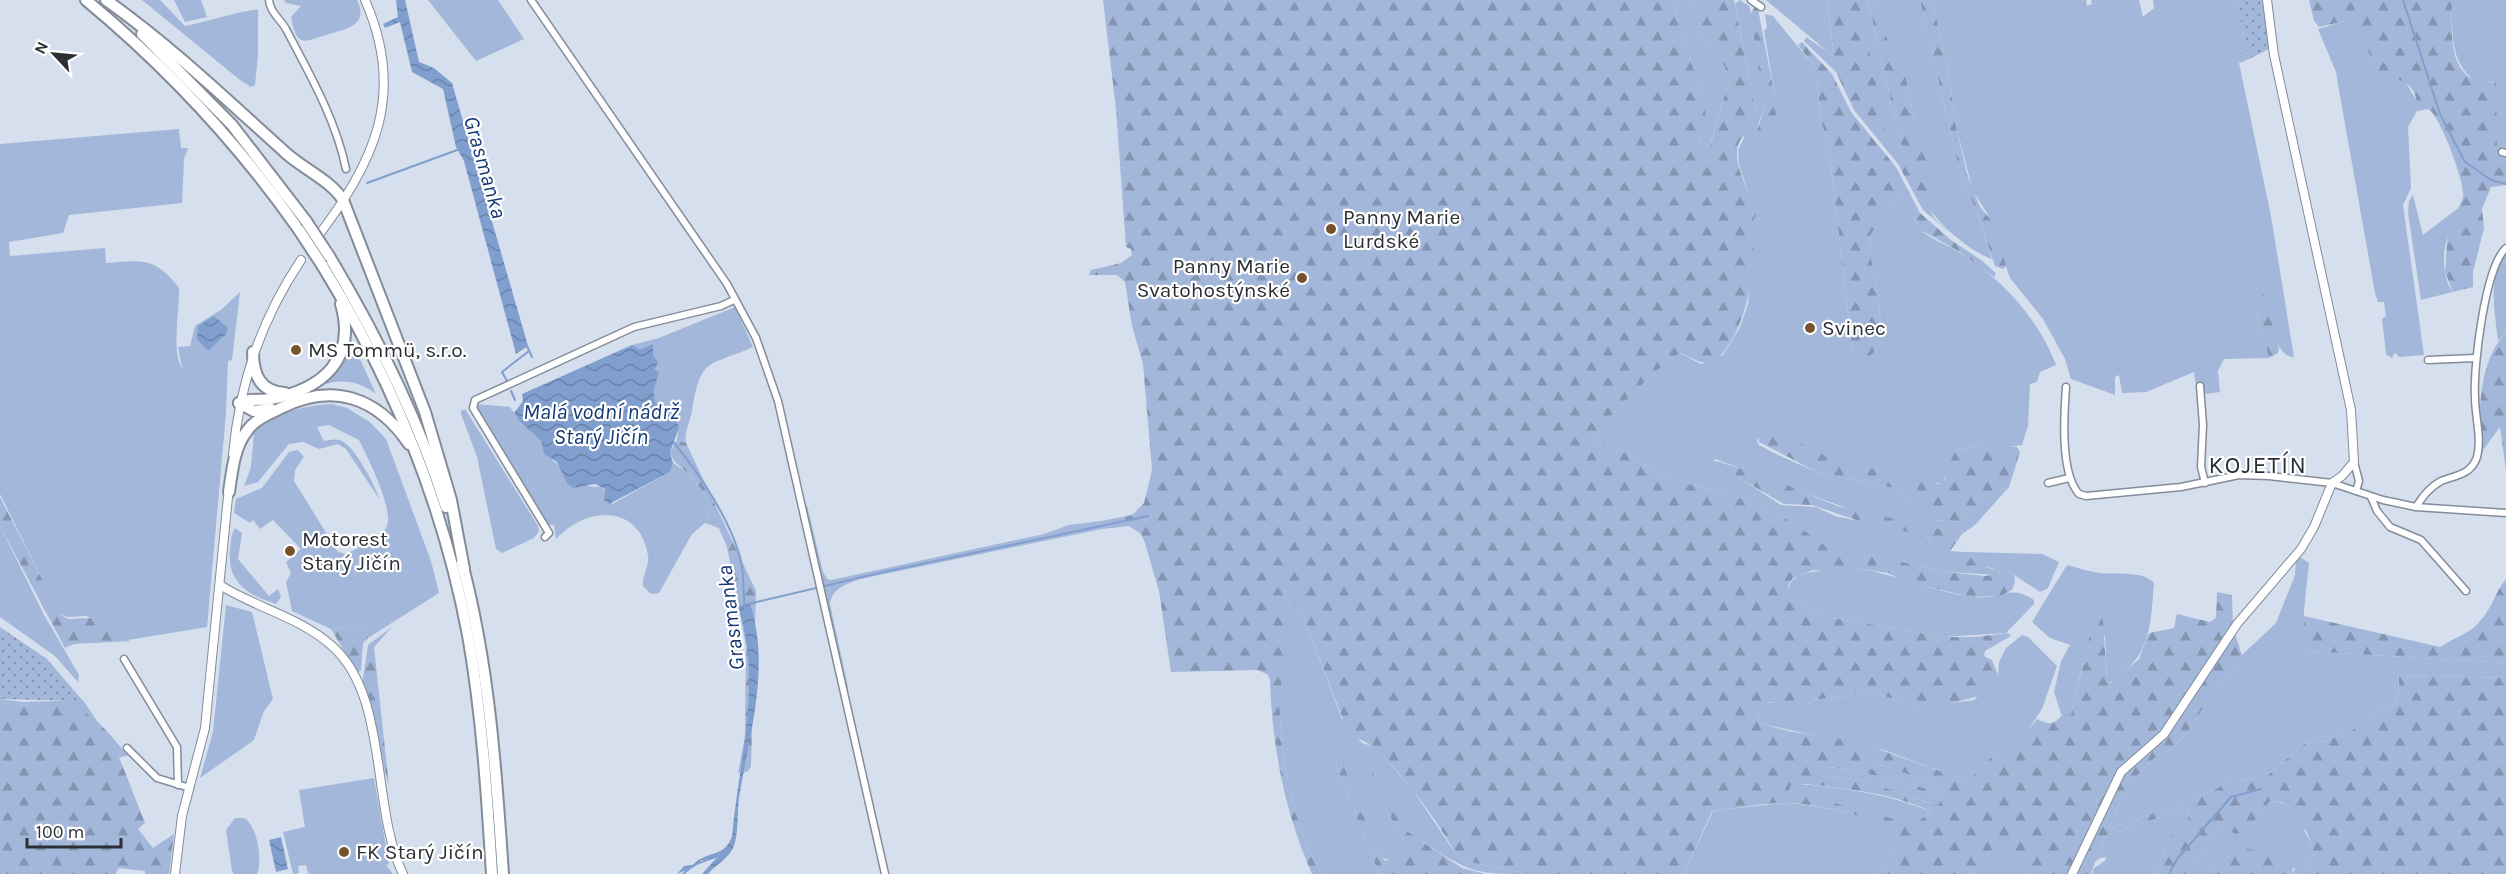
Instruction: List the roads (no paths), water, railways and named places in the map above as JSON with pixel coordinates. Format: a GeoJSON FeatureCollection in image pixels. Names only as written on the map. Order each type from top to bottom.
{"type":"FeatureCollection","features":[{"type":"Feature","properties":{"kind":"highway"},"geometry":{"type":"LineString","coordinates":[[86,0],[151,56],[207,113],[302,225]]}},
{"type":"Feature","properties":{"kind":"highway"},"geometry":{"type":"LineString","coordinates":[[105,0],[158,48],[214,106],[263,163],[374,334],[404,395],[440,488],[464,569]]}},
{"type":"Feature","properties":{"kind":"highway"},"geometry":{"type":"LineString","coordinates":[[105,0],[164,43],[290,156],[335,191],[343,200],[425,412],[451,500],[478,633],[490,713],[503,874]]}},
{"type":"Feature","properties":{"kind":"highway"},"geometry":{"type":"LineString","coordinates":[[239,403],[277,398],[323,377],[336,365],[344,348],[345,322],[326,260]]}},
{"type":"Feature","properties":{"kind":"highway"},"geometry":{"type":"LineString","coordinates":[[330,278],[385,379],[419,462],[454,572],[472,660],[485,768],[492,874]]}},
{"type":"Feature","properties":{"kind":"highway"},"geometry":{"type":"LineString","coordinates":[[253,352],[255,371],[260,383],[272,391],[288,393]]}},
{"type":"Feature","properties":{"kind":"highway"},"geometry":{"type":"LineString","coordinates":[[239,403],[254,411],[327,395],[362,401],[391,422],[419,462]]}},
{"type":"Feature","properties":{"kind":"highway"},"geometry":{"type":"LineString","coordinates":[[229,492],[237,452],[245,433],[259,420],[286,405]]}},
{"type":"Feature","properties":{"kind":"street"},"geometry":{"type":"LineString","coordinates":[[268,0],[269,9],[286,29],[328,114],[346,169]]}},
{"type":"Feature","properties":{"kind":"street"},"geometry":{"type":"LineString","coordinates":[[313,244],[343,200],[370,153],[379,124],[383,93],[382,62],[375,30],[364,0]]}},
{"type":"Feature","properties":{"kind":"street"},"geometry":{"type":"LineString","coordinates":[[531,0],[727,284],[756,338],[778,401],[885,874]]}},
{"type":"Feature","properties":{"kind":"street"},"geometry":{"type":"LineString","coordinates":[[1751,0],[1761,7]]}},
{"type":"Feature","properties":{"kind":"street"},"geometry":{"type":"LineString","coordinates":[[2267,0],[2274,55],[2351,410],[2354,462],[2360,481],[2356,491]]}},
{"type":"Feature","properties":{"kind":"street"},"geometry":{"type":"LineString","coordinates":[[2416,507],[2433,487],[2466,472],[2476,460],[2479,450],[2475,358],[2493,268],[2506,248]]}},
{"type":"Feature","properties":{"kind":"street"},"geometry":{"type":"LineString","coordinates":[[175,874],[180,830],[205,728],[239,403],[253,352],[277,299],[301,260]]}},
{"type":"Feature","properties":{"kind":"street"},"geometry":{"type":"LineString","coordinates":[[545,537],[549,533],[473,408],[475,400],[634,327],[721,306],[734,300]]}},
{"type":"Feature","properties":{"kind":"street"},"geometry":{"type":"LineString","coordinates":[[2428,360],[2475,358]]}},
{"type":"Feature","properties":{"kind":"street"},"geometry":{"type":"LineString","coordinates":[[2200,386],[2204,425],[2200,467],[2205,483]]}},
{"type":"Feature","properties":{"kind":"street"},"geometry":{"type":"LineString","coordinates":[[2066,387],[2064,408],[2069,478],[2075,489],[2086,496],[2205,483],[2238,475],[2332,483],[2416,507],[2506,513]]}},
{"type":"Feature","properties":{"kind":"street"},"geometry":{"type":"LineString","coordinates":[[2072,874],[2121,772],[2164,735],[2237,624],[2301,549],[2314,527],[2332,483],[2342,476],[2354,462]]}},
{"type":"Feature","properties":{"kind":"street"},"geometry":{"type":"LineString","coordinates":[[2342,476],[2346,488]]}},
{"type":"Feature","properties":{"kind":"street"},"geometry":{"type":"LineString","coordinates":[[2048,483],[2069,478]]}},
{"type":"Feature","properties":{"kind":"street"},"geometry":{"type":"LineString","coordinates":[[2371,496],[2377,512],[2390,527],[2421,540],[2466,591]]}},
{"type":"Feature","properties":{"kind":"street"},"geometry":{"type":"LineString","coordinates":[[220,585],[244,600],[309,628],[333,646],[347,663],[369,721],[389,836],[403,874]]}},
{"type":"Feature","properties":{"kind":"street"},"geometry":{"type":"LineString","coordinates":[[124,659],[177,747],[178,785]]}},
{"type":"Feature","properties":{"kind":"street"},"geometry":{"type":"LineString","coordinates":[[127,748],[158,778],[190,788]]}},
{"type":"Feature","properties":{"kind":"water"},"geometry":{"type":"Polygon","coordinates":[[[396,0],[405,0],[419,62],[434,68],[452,83],[528,346],[516,354],[464,161],[456,147],[443,89],[412,72],[400,22],[385,28],[383,24],[398,17],[396,0]]]}},
{"type":"Feature","properties":{"kind":"water"},"geometry":{"type":"Polygon","coordinates":[[[214,316],[228,328],[226,334],[208,351],[197,339],[198,326],[214,316]]]}},
{"type":"Feature","properties":{"kind":"water","name":"Malá vodní nádrž Starý Jičín"},"geometry":{"type":"Polygon","coordinates":[[[653,344],[653,356],[658,362],[655,369],[659,372],[654,391],[655,400],[661,409],[677,422],[679,427],[670,453],[673,463],[670,472],[609,504],[604,500],[605,489],[595,484],[573,488],[567,483],[557,462],[544,454],[541,441],[520,422],[514,413],[523,401],[522,394],[632,345],[640,350],[653,344]]]}},
{"type":"Feature","properties":{"kind":"water"},"geometry":{"type":"Polygon","coordinates":[[[750,604],[759,652],[758,676],[756,701],[739,798],[735,843],[728,855],[708,874],[702,874],[719,855],[713,859],[701,860],[694,867],[677,874],[684,866],[693,865],[698,860],[725,848],[732,836],[749,692],[749,663],[738,606],[750,604]]]}},
{"type":"Feature","properties":{"kind":"water"},"geometry":{"type":"Polygon","coordinates":[[[281,837],[288,869],[276,872],[269,840],[281,837]]]}},
{"type":"Feature","properties":{"kind":"waterway"},"geometry":{"type":"LineString","coordinates":[[2403,0],[2440,114],[2465,162],[2491,180],[2506,184]]}},
{"type":"Feature","properties":{"kind":"waterway"},"geometry":{"type":"LineString","coordinates":[[367,183],[460,149]]}},
{"type":"Feature","properties":{"kind":"waterway","name":"Grasmanka"},"geometry":{"type":"LineString","coordinates":[[527,346],[532,357]]}},
{"type":"Feature","properties":{"kind":"waterway"},"geometry":{"type":"LineString","coordinates":[[507,381],[502,372],[529,351]]}},
{"type":"Feature","properties":{"kind":"waterway"},"geometry":{"type":"LineString","coordinates":[[511,391],[515,400]]}},
{"type":"Feature","properties":{"kind":"waterway","name":"Grasmanka"},"geometry":{"type":"LineString","coordinates":[[674,443],[705,485],[732,534],[742,566],[745,608]]}},
{"type":"Feature","properties":{"kind":"waterway"},"geometry":{"type":"LineString","coordinates":[[744,605],[884,572],[1148,516]]}},
{"type":"Feature","properties":{"kind":"waterway","name":"Grasmanka"},"geometry":{"type":"LineString","coordinates":[[2169,874],[2177,859],[2231,797],[2261,789]]}},
{"type":"Feature","properties":{"kind":"waterway"},"geometry":{"type":"LineString","coordinates":[[683,874],[694,865],[720,855]]}},
{"type":"Feature","properties":{"kind":"place","name":"Panny Marie Lurdské"},"geometry":{"type":"Point","coordinates":[1331,229]}},
{"type":"Feature","properties":{"kind":"place","name":"Panny Marie Svatohostýnské"},"geometry":{"type":"Point","coordinates":[1302,278]}},
{"type":"Feature","properties":{"kind":"place","name":"Svinec"},"geometry":{"type":"Point","coordinates":[1810,328]}},
{"type":"Feature","properties":{"kind":"place","name":"MS Tommü, s.r.o."},"geometry":{"type":"Point","coordinates":[296,350]}},
{"type":"Feature","properties":{"kind":"place","name":"Motorest Starý Jičín"},"geometry":{"type":"Point","coordinates":[290,551]}},
{"type":"Feature","properties":{"kind":"place","name":"FK Starý Jičín"},"geometry":{"type":"Point","coordinates":[344,852]}},
{"type":"Feature","properties":{"kind":"district","name":"KOJETÍN"},"geometry":{"type":"Point","coordinates":[2258,465]}}]}
